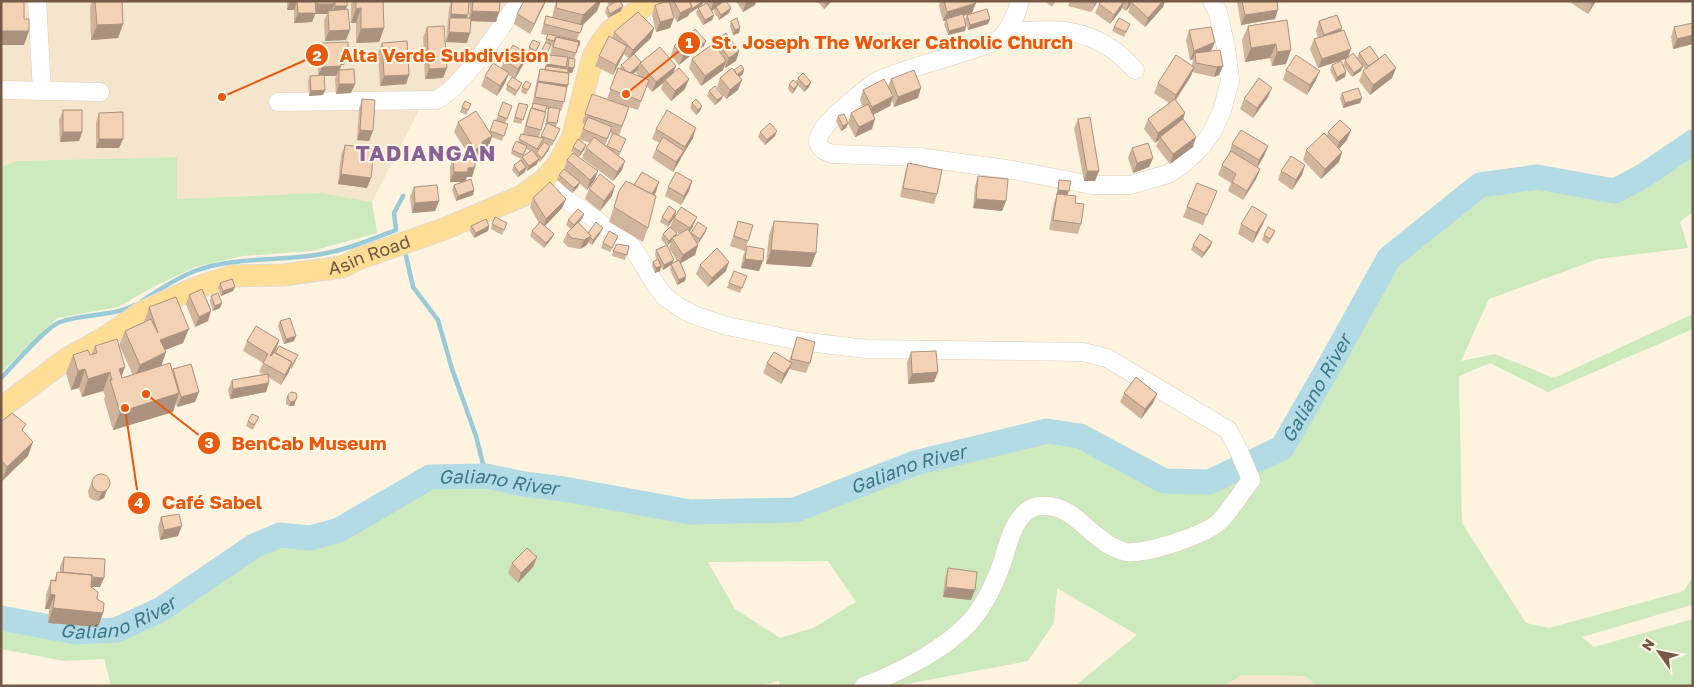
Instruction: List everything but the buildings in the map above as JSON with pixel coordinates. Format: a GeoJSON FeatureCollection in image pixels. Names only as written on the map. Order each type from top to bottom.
{"type":"FeatureCollection","features":[{"type":"Feature","properties":{"kind":"main road","name":"Asin Road"},"geometry":{"type":"LineString","coordinates":[[1,408],[68,358],[104,338],[144,311],[193,289],[232,276],[283,275],[342,267],[358,259],[444,230],[522,196],[545,179],[572,139],[589,71],[594,55],[601,43],[611,30],[651,1]]}},
{"type":"Feature","properties":{"kind":"street"},"geometry":{"type":"LineString","coordinates":[[37,1],[42,90]]}},
{"type":"Feature","properties":{"kind":"street"},"geometry":{"type":"LineString","coordinates":[[278,102],[436,100],[445,96],[457,84],[519,1]]}},
{"type":"Feature","properties":{"kind":"street"},"geometry":{"type":"LineString","coordinates":[[1020,1],[1016,16],[1008,32],[1000,39],[990,44],[886,77],[857,96],[825,127],[819,137],[818,143],[820,148],[826,153],[833,154],[918,157],[1013,170],[1092,185],[1130,185],[1168,174],[1200,148],[1211,134],[1222,111],[1230,80],[1226,48],[1218,12],[1212,1]]}},
{"type":"Feature","properties":{"kind":"street"},"geometry":{"type":"LineString","coordinates":[[1008,32],[1072,30],[1090,36],[1114,50],[1135,70]]}},
{"type":"Feature","properties":{"kind":"street"},"geometry":{"type":"LineString","coordinates":[[1,90],[100,92]]}},
{"type":"Feature","properties":{"kind":"street"},"geometry":{"type":"LineString","coordinates":[[545,179],[560,195],[626,240],[634,248],[656,285],[666,297],[694,315],[727,326],[800,341],[866,349],[1083,352],[1107,358],[1228,430],[1239,451],[1250,480],[1221,519],[1212,527],[1172,544],[1124,552],[1113,547],[1074,517],[1054,506],[1034,506],[1021,516],[1010,536],[1000,568],[987,597],[968,624],[936,650],[884,678],[864,686]]}},
{"type":"Feature","properties":{"kind":"shaded area"},"geometry":{"type":"Polygon","coordinates":[[[1,1],[518,1],[480,51],[421,106],[372,202],[322,193],[177,199],[177,157],[17,161],[1,167],[1,1]]]}},
{"type":"Feature","properties":{"kind":"shaded area"},"geometry":{"type":"Polygon","coordinates":[[[1242,675],[1305,676],[1317,686],[1224,686],[1242,675]]]}},
{"type":"Feature","properties":{"kind":"green space"},"geometry":{"type":"Polygon","coordinates":[[[1693,142],[1693,212],[1680,222],[1688,248],[1598,259],[1489,299],[1461,361],[1495,354],[1554,378],[1693,314],[1693,329],[1548,392],[1490,363],[1459,376],[1462,523],[1526,623],[1549,628],[1684,591],[1693,576],[1693,611],[1691,605],[1582,637],[1594,647],[1693,619],[1693,686],[1317,686],[1305,676],[1242,675],[1224,686],[1075,686],[1137,635],[1057,588],[1054,623],[1028,661],[896,686],[780,686],[779,681],[758,686],[111,686],[104,659],[64,661],[1,649],[1,618],[76,632],[116,630],[160,610],[254,546],[280,535],[310,538],[339,530],[430,477],[486,476],[690,512],[795,510],[915,463],[1047,431],[1080,436],[1164,481],[1209,482],[1282,448],[1389,258],[1480,185],[1537,177],[1616,190],[1643,176],[1693,142]],[[828,561],[708,562],[735,609],[780,638],[813,628],[856,602],[828,561]]]}},
{"type":"Feature","properties":{"kind":"green space"},"geometry":{"type":"Polygon","coordinates":[[[177,157],[177,199],[322,193],[372,202],[377,233],[312,251],[243,256],[195,267],[155,286],[118,307],[57,318],[1,373],[1,167],[17,161],[177,157]]]}},
{"type":"Feature","properties":{"kind":"waterway","name":"Galiano River"},"geometry":{"type":"LineString","coordinates":[[1,618],[76,632],[116,630],[160,610],[254,546],[280,535],[310,538],[339,530],[430,477],[486,476],[690,512],[795,510],[915,463],[1047,431],[1080,436],[1164,481],[1209,482],[1282,448],[1389,258],[1480,185],[1537,177],[1615,191],[1643,176],[1693,142]]}},
{"type":"Feature","properties":{"kind":"waterway"},"geometry":{"type":"LineString","coordinates":[[142,301],[181,277],[209,267],[239,261],[301,257],[337,251],[396,230],[394,213],[403,196]]}},
{"type":"Feature","properties":{"kind":"waterway"},"geometry":{"type":"LineString","coordinates":[[406,256],[413,287],[438,320],[452,369],[476,436],[486,476]]}},
{"type":"Feature","properties":{"kind":"waterway"},"geometry":{"type":"LineString","coordinates":[[1,378],[54,325],[69,319],[108,313],[135,305]]}},
{"type":"Feature","properties":{"kind":"place","name":"St. Joseph The Worker Catholic Church"},"geometry":{"type":"Point","coordinates":[626,94]}},
{"type":"Feature","properties":{"kind":"place","name":"Alta Verde Subdivision"},"geometry":{"type":"Point","coordinates":[222,97]}},
{"type":"Feature","properties":{"kind":"place","name":"BenCab Museum"},"geometry":{"type":"Point","coordinates":[146,394]}},
{"type":"Feature","properties":{"kind":"place","name":"Café Sabel"},"geometry":{"type":"Point","coordinates":[125,408]}},
{"type":"Feature","properties":{"kind":"district","name":"TADIANGAN"},"geometry":{"type":"Point","coordinates":[426,153]}}]}
